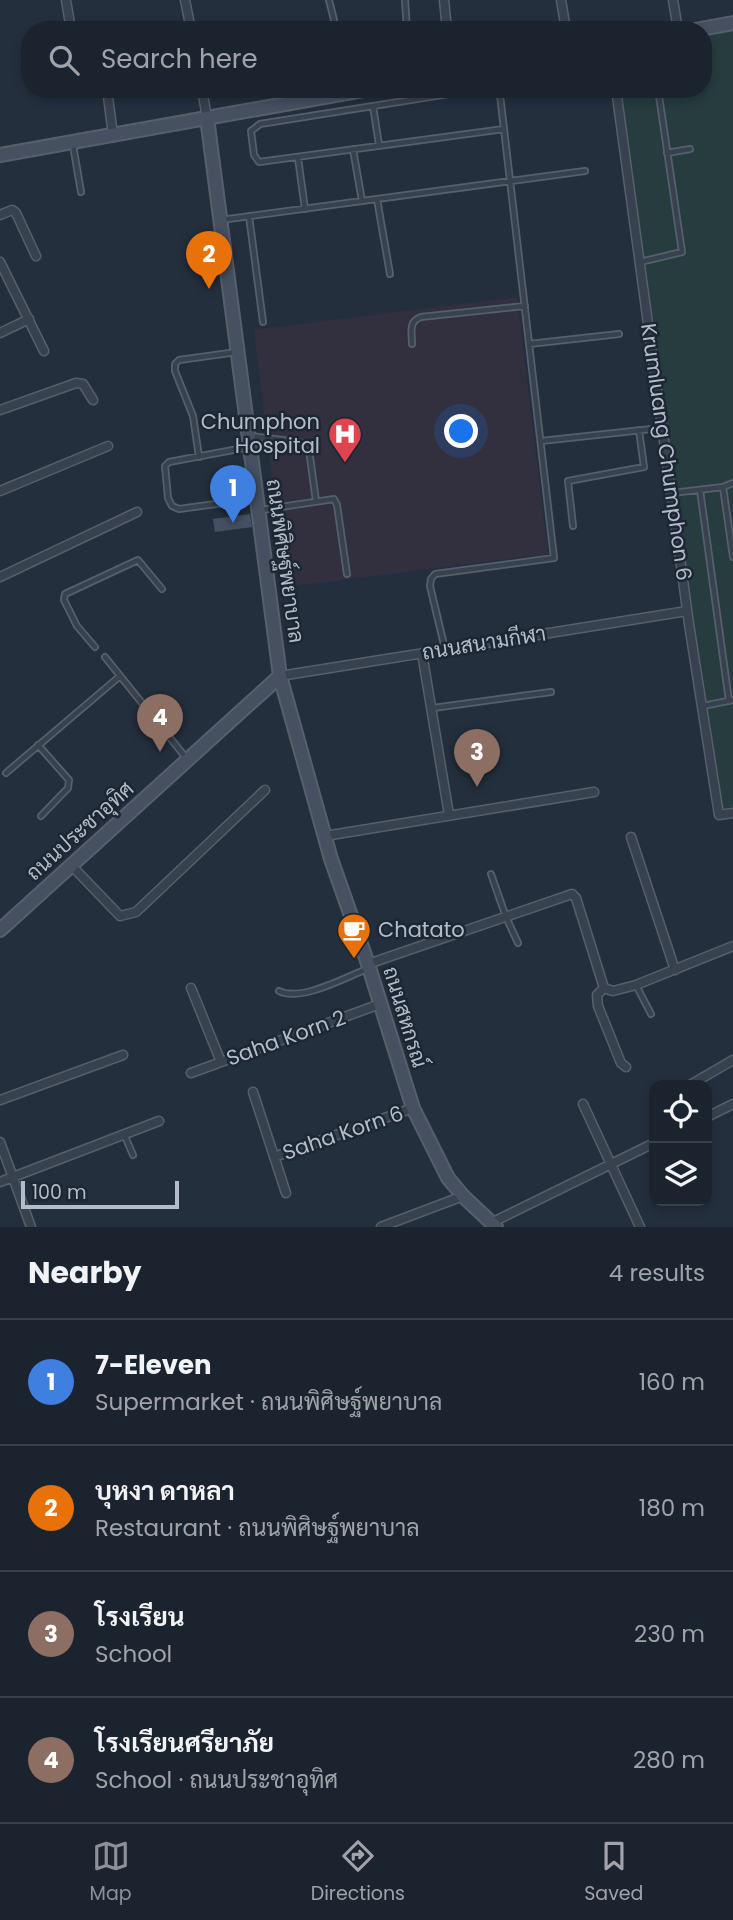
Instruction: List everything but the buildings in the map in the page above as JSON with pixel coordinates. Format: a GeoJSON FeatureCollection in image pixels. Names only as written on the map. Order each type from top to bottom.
{"type":"FeatureCollection","features":[{"type":"Feature","properties":{"kind":"street"},"geometry":{"type":"LineString","coordinates":[[66,0],[70,21]]}},
{"type":"Feature","properties":{"kind":"street"},"geometry":{"type":"LineString","coordinates":[[185,0],[189,21]]}},
{"type":"Feature","properties":{"kind":"street"},"geometry":{"type":"LineString","coordinates":[[444,0],[446,21]]}},
{"type":"Feature","properties":{"kind":"street"},"geometry":{"type":"LineString","coordinates":[[561,0],[564,21]]}},
{"type":"Feature","properties":{"kind":"street"},"geometry":{"type":"LineString","coordinates":[[673,0],[676,21]]}},
{"type":"Feature","properties":{"kind":"street"},"geometry":{"type":"LineString","coordinates":[[712,27],[733,23]]}},
{"type":"Feature","properties":{"kind":"street"},"geometry":{"type":"LineString","coordinates":[[108,98],[113,135]]}},
{"type":"Feature","properties":{"kind":"street"},"geometry":{"type":"LineString","coordinates":[[204,98],[207,118]]}},
{"type":"Feature","properties":{"kind":"street"},"geometry":{"type":"LineString","coordinates":[[0,155],[320,98]]}},
{"type":"Feature","properties":{"kind":"street","name":"Krumluang Chumphon 6"},"geometry":{"type":"LineString","coordinates":[[617,98],[687,611],[719,814],[733,813]]}},
{"type":"Feature","properties":{"kind":"street","name":"ถนนพิศิษฐ์พยาบาล"},"geometry":{"type":"LineString","coordinates":[[207,118],[280,676]]}},
{"type":"Feature","properties":{"kind":"street"},"geometry":{"type":"LineString","coordinates":[[0,215],[12,210],[16,213],[36,256]]}},
{"type":"Feature","properties":{"kind":"street"},"geometry":{"type":"LineString","coordinates":[[0,262],[44,351]]}},
{"type":"Feature","properties":{"kind":"street"},"geometry":{"type":"LineString","coordinates":[[0,333],[29,319]]}},
{"type":"Feature","properties":{"kind":"street"},"geometry":{"type":"LineString","coordinates":[[0,410],[76,383],[83,384],[93,400]]}},
{"type":"Feature","properties":{"kind":"street"},"geometry":{"type":"LineString","coordinates":[[0,491],[108,446]]}},
{"type":"Feature","properties":{"kind":"street"},"geometry":{"type":"LineString","coordinates":[[0,577],[137,512]]}},
{"type":"Feature","properties":{"kind":"street","name":"ถนนสนามกีฬา"},"geometry":{"type":"LineString","coordinates":[[280,676],[687,611]]}},
{"type":"Feature","properties":{"kind":"street"},"geometry":{"type":"LineString","coordinates":[[422,653],[449,815]]}},
{"type":"Feature","properties":{"kind":"street","name":"ถนนประชาอุทิศ"},"geometry":{"type":"LineString","coordinates":[[2,924],[280,676]]}},
{"type":"Feature","properties":{"kind":"street","name":"ถนนสหกรณ์"},"geometry":{"type":"LineString","coordinates":[[280,676],[325,836],[413,1108],[447,1178],[494,1225]]}},
{"type":"Feature","properties":{"kind":"street"},"geometry":{"type":"LineString","coordinates":[[71,865],[120,916],[129,915],[136,912],[265,790]]}},
{"type":"Feature","properties":{"kind":"street"},"geometry":{"type":"LineString","coordinates":[[325,836],[594,792]]}},
{"type":"Feature","properties":{"kind":"street"},"geometry":{"type":"LineString","coordinates":[[631,837],[675,970]]}},
{"type":"Feature","properties":{"kind":"street"},"geometry":{"type":"LineString","coordinates":[[369,966],[572,894],[576,898],[604,988]]}},
{"type":"Feature","properties":{"kind":"street"},"geometry":{"type":"LineString","coordinates":[[604,988],[617,990],[636,985],[733,946]]}},
{"type":"Feature","properties":{"kind":"street"},"geometry":{"type":"LineString","coordinates":[[191,988],[221,1062]]}},
{"type":"Feature","properties":{"kind":"street"},"geometry":{"type":"LineString","coordinates":[[604,988],[597,995],[598,1006],[621,1063],[626,1067]]}},
{"type":"Feature","properties":{"kind":"street","name":"Saha Korn 2"},"geometry":{"type":"LineString","coordinates":[[191,1073],[380,1004]]}},
{"type":"Feature","properties":{"kind":"street"},"geometry":{"type":"LineString","coordinates":[[0,1100],[123,1055]]}},
{"type":"Feature","properties":{"kind":"street"},"geometry":{"type":"LineString","coordinates":[[699,1080],[733,1060]]}},
{"type":"Feature","properties":{"kind":"street"},"geometry":{"type":"LineString","coordinates":[[253,1092],[286,1193]]}},
{"type":"Feature","properties":{"kind":"street"},"geometry":{"type":"LineString","coordinates":[[583,1104],[640,1227]]}},
{"type":"Feature","properties":{"kind":"street"},"geometry":{"type":"LineString","coordinates":[[712,1114],[733,1104]]}},
{"type":"Feature","properties":{"kind":"street","name":"Saha Korn 6"},"geometry":{"type":"LineString","coordinates":[[274,1157],[413,1108]]}},
{"type":"Feature","properties":{"kind":"street"},"geometry":{"type":"LineString","coordinates":[[0,1182],[159,1121]]}},
{"type":"Feature","properties":{"kind":"street"},"geometry":{"type":"LineString","coordinates":[[0,1142],[31,1227]]}},
{"type":"Feature","properties":{"kind":"street"},"geometry":{"type":"LineString","coordinates":[[494,1225],[649,1146]]}},
{"type":"Feature","properties":{"kind":"street"},"geometry":{"type":"LineString","coordinates":[[381,1227],[463,1196]]}},
{"type":"Feature","properties":{"kind":"lane"},"geometry":{"type":"LineString","coordinates":[[329,0],[334,21]]}},
{"type":"Feature","properties":{"kind":"lane"},"geometry":{"type":"LineString","coordinates":[[405,0],[406,21]]}},
{"type":"Feature","properties":{"kind":"lane"},"geometry":{"type":"LineString","coordinates":[[292,98],[293,103]]}},
{"type":"Feature","properties":{"kind":"lane"},"geometry":{"type":"LineString","coordinates":[[423,98],[260,124],[251,131],[256,160],[259,162],[298,158],[505,129]]}},
{"type":"Feature","properties":{"kind":"lane"},"geometry":{"type":"LineString","coordinates":[[445,650],[430,586],[435,575],[554,558],[500,98]]}},
{"type":"Feature","properties":{"kind":"lane"},"geometry":{"type":"LineString","coordinates":[[640,262],[682,252],[659,98]]}},
{"type":"Feature","properties":{"kind":"lane"},"geometry":{"type":"LineString","coordinates":[[373,106],[379,145]]}},
{"type":"Feature","properties":{"kind":"lane"},"geometry":{"type":"LineString","coordinates":[[73,142],[81,192]]}},
{"type":"Feature","properties":{"kind":"lane"},"geometry":{"type":"LineString","coordinates":[[353,149],[362,201]]}},
{"type":"Feature","properties":{"kind":"lane"},"geometry":{"type":"LineString","coordinates":[[667,153],[690,149]]}},
{"type":"Feature","properties":{"kind":"lane"},"geometry":{"type":"LineString","coordinates":[[298,158],[305,209]]}},
{"type":"Feature","properties":{"kind":"lane"},"geometry":{"type":"LineString","coordinates":[[220,220],[585,171]]}},
{"type":"Feature","properties":{"kind":"lane"},"geometry":{"type":"LineString","coordinates":[[377,199],[390,274]]}},
{"type":"Feature","properties":{"kind":"lane"},"geometry":{"type":"LineString","coordinates":[[249,216],[263,322]]}},
{"type":"Feature","properties":{"kind":"lane"},"geometry":{"type":"LineString","coordinates":[[412,344],[411,324],[421,317],[524,306]]}},
{"type":"Feature","properties":{"kind":"lane"},"geometry":{"type":"LineString","coordinates":[[529,344],[619,334]]}},
{"type":"Feature","properties":{"kind":"lane"},"geometry":{"type":"LineString","coordinates":[[199,457],[193,416],[175,371],[175,364],[179,360],[237,352]]}},
{"type":"Feature","properties":{"kind":"lane"},"geometry":{"type":"LineString","coordinates":[[541,442],[662,428]]}},
{"type":"Feature","properties":{"kind":"lane"},"geometry":{"type":"LineString","coordinates":[[573,526],[568,481],[644,467],[639,430]]}},
{"type":"Feature","properties":{"kind":"lane"},"geometry":{"type":"LineString","coordinates":[[316,501],[309,450],[299,442],[249,442],[199,457],[169,462],[165,466],[168,498],[172,506],[178,509],[316,501],[334,499],[347,574]]}},
{"type":"Feature","properties":{"kind":"lane"},"geometry":{"type":"LineString","coordinates":[[671,493],[723,487],[733,483]]}},
{"type":"Feature","properties":{"kind":"lane"},"geometry":{"type":"LineString","coordinates":[[723,487],[733,557]]}},
{"type":"Feature","properties":{"kind":"lane"},"geometry":{"type":"LineString","coordinates":[[700,490],[731,701],[702,706]]}},
{"type":"Feature","properties":{"kind":"lane"},"geometry":{"type":"LineString","coordinates":[[95,647],[77,626],[64,600],[65,594],[138,560],[162,589]]}},
{"type":"Feature","properties":{"kind":"lane"},"geometry":{"type":"LineString","coordinates":[[105,657],[187,760]]}},
{"type":"Feature","properties":{"kind":"lane"},"geometry":{"type":"LineString","coordinates":[[6,774],[120,676]]}},
{"type":"Feature","properties":{"kind":"lane"},"geometry":{"type":"LineString","coordinates":[[432,709],[551,692]]}},
{"type":"Feature","properties":{"kind":"lane"},"geometry":{"type":"LineString","coordinates":[[38,745],[68,780],[68,788],[41,816]]}},
{"type":"Feature","properties":{"kind":"lane"},"geometry":{"type":"LineString","coordinates":[[491,874],[518,943]]}},
{"type":"Feature","properties":{"kind":"lane"},"geometry":{"type":"LineString","coordinates":[[279,991],[287,995],[303,994],[369,966]]}},
{"type":"Feature","properties":{"kind":"lane"},"geometry":{"type":"LineString","coordinates":[[636,985],[651,1014]]}},
{"type":"Feature","properties":{"kind":"lane"},"geometry":{"type":"LineString","coordinates":[[124,1134],[133,1155]]}},
{"type":"Feature","properties":{"kind":"shaded area"},"geometry":{"type":"Polygon","coordinates":[[[517,297],[548,554],[285,587],[254,330],[517,297]]]}},
{"type":"Feature","properties":{"kind":"green space"},"geometry":{"type":"Polygon","coordinates":[[[733,23],[733,813],[719,815],[617,98],[712,98],[712,28],[733,23]]]}},
{"type":"Feature","properties":{"kind":"place","name":"บุหงา ดาหลา"},"geometry":{"type":"Point","coordinates":[209,289]}},
{"type":"Feature","properties":{"kind":"place","name":"Chumphon Hospital"},"geometry":{"type":"Point","coordinates":[345,464]}},
{"type":"Feature","properties":{"kind":"place","name":"7-Eleven"},"geometry":{"type":"Point","coordinates":[233,523]}},
{"type":"Feature","properties":{"kind":"place","name":"โรงเรียนศรียาภัย"},"geometry":{"type":"Point","coordinates":[160,752]}},
{"type":"Feature","properties":{"kind":"place","name":"โรงเรียน"},"geometry":{"type":"Point","coordinates":[477,787]}},
{"type":"Feature","properties":{"kind":"place","name":"Chatato"},"geometry":{"type":"Point","coordinates":[354,960]}}]}
